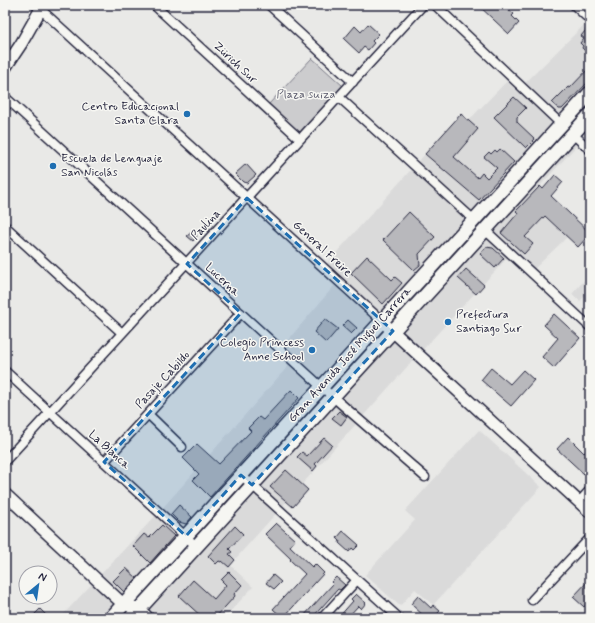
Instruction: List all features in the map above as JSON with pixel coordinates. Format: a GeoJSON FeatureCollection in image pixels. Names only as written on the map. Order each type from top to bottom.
{"type":"FeatureCollection","features":[{"type":"Feature","properties":{"kind":"main road","name":"Gran Avenida José Miguel Carrera"},"geometry":{"type":"LineString","coordinates":[[111,618],[590,93]]}},
{"type":"Feature","properties":{"kind":"main road","name":"Gran Avenida José Miguel Carrera"},"geometry":{"type":"LineString","coordinates":[[139,615],[196,546],[590,115]]}},
{"type":"Feature","properties":{"kind":"main road"},"geometry":{"type":"LineString","coordinates":[[558,128],[573,134]]}},
{"type":"Feature","properties":{"kind":"street","name":"Zürich Sur"},"geometry":{"type":"LineString","coordinates":[[154,5],[300,140]]}},
{"type":"Feature","properties":{"kind":"street"},"geometry":{"type":"LineString","coordinates":[[269,5],[353,82]]}},
{"type":"Feature","properties":{"kind":"street","name":"Paulina"},"geometry":{"type":"LineString","coordinates":[[5,461],[423,5]]}},
{"type":"Feature","properties":{"kind":"street"},"geometry":{"type":"LineString","coordinates":[[435,5],[558,128]]}},
{"type":"Feature","properties":{"kind":"street"},"geometry":{"type":"LineString","coordinates":[[574,5],[590,20]]}},
{"type":"Feature","properties":{"kind":"street"},"geometry":{"type":"LineString","coordinates":[[5,68],[21,44],[40,6]]}},
{"type":"Feature","properties":{"kind":"street","name":"General Freire"},"geometry":{"type":"LineString","coordinates":[[40,6],[590,512]]}},
{"type":"Feature","properties":{"kind":"street","name":"Lucerna"},"geometry":{"type":"LineString","coordinates":[[5,97],[322,387],[425,477]]}},
{"type":"Feature","properties":{"kind":"street"},"geometry":{"type":"LineString","coordinates":[[339,97],[474,220]]}},
{"type":"Feature","properties":{"kind":"street"},"geometry":{"type":"LineString","coordinates":[[573,134],[590,150]]}},
{"type":"Feature","properties":{"kind":"street"},"geometry":{"type":"LineString","coordinates":[[5,226],[122,334]]}},
{"type":"Feature","properties":{"kind":"street"},"geometry":{"type":"LineString","coordinates":[[485,230],[590,327]]}},
{"type":"Feature","properties":{"kind":"street","name":"Pasaje Cabildo"},"geometry":{"type":"LineString","coordinates":[[104,462],[241,313]]}},
{"type":"Feature","properties":{"kind":"street","name":"La Blanca"},"geometry":{"type":"LineString","coordinates":[[5,371],[196,546]]}},
{"type":"Feature","properties":{"kind":"street"},"geometry":{"type":"LineString","coordinates":[[148,414],[182,447]]}},
{"type":"Feature","properties":{"kind":"street"},"geometry":{"type":"LineString","coordinates":[[241,475],[399,618]]}},
{"type":"Feature","properties":{"kind":"street"},"geometry":{"type":"LineString","coordinates":[[579,502],[590,490]]}},
{"type":"Feature","properties":{"kind":"street"},"geometry":{"type":"LineString","coordinates":[[5,494],[123,604],[139,615]]}},
{"type":"Feature","properties":{"kind":"street"},"geometry":{"type":"LineString","coordinates":[[532,600],[590,538]]}},
{"type":"Feature","properties":{"kind":"street"},"geometry":{"type":"LineString","coordinates":[[322,618],[357,580]]}},
{"type":"Feature","properties":{"kind":"street"},"geometry":{"type":"LineString","coordinates":[[123,604],[127,618]]}},
{"type":"Feature","properties":{"kind":"highlighted area"},"geometry":{"type":"Polygon","coordinates":[[[247,198],[393,331],[252,485],[241,475],[186,536],[104,462],[241,313],[187,264],[247,198]]]}},
{"type":"Feature","properties":{"kind":"shaded area"},"geometry":{"type":"Polygon","coordinates":[[[590,19],[590,131],[540,186],[590,234],[578,247],[567,237],[529,274],[509,256],[415,358],[230,565],[253,587],[224,618],[60,618],[159,512],[289,365],[276,354],[334,286],[320,271],[461,114],[469,120],[507,81],[517,91],[590,19]]]}},
{"type":"Feature","properties":{"kind":"shaded area"},"geometry":{"type":"Polygon","coordinates":[[[590,274],[590,291],[580,301],[572,294],[590,274]]]}},
{"type":"Feature","properties":{"kind":"shaded area"},"geometry":{"type":"Polygon","coordinates":[[[479,430],[541,487],[433,605],[415,589],[400,606],[365,575],[415,520],[405,511],[479,430]]]}},
{"type":"Feature","properties":{"kind":"green space","name":"Plaza suiza"},"geometry":{"type":"Polygon","coordinates":[[[312,58],[343,86],[299,133],[268,105],[312,58]]]}},
{"type":"Feature","properties":{"kind":"building"},"geometry":{"type":"Polygon","coordinates":[[[478,5],[504,5],[514,14],[512,16],[519,23],[509,34],[478,5]]]}},
{"type":"Feature","properties":{"kind":"building"},"geometry":{"type":"Polygon","coordinates":[[[368,24],[379,34],[372,41],[374,43],[368,50],[364,47],[359,53],[344,39],[355,26],[361,32],[368,24]]]}},
{"type":"Feature","properties":{"kind":"building"},"geometry":{"type":"Polygon","coordinates":[[[590,25],[590,55],[582,48],[583,46],[580,43],[584,38],[581,36],[590,25]]]}},
{"type":"Feature","properties":{"kind":"building"},"geometry":{"type":"Polygon","coordinates":[[[590,67],[590,80],[562,109],[559,109],[552,103],[568,87],[570,88],[590,67]]]}},
{"type":"Feature","properties":{"kind":"building"},"geometry":{"type":"Polygon","coordinates":[[[514,97],[526,108],[517,117],[517,122],[535,139],[526,148],[494,117],[514,97]]]}},
{"type":"Feature","properties":{"kind":"building"},"geometry":{"type":"Polygon","coordinates":[[[461,114],[478,129],[454,157],[478,178],[482,173],[487,178],[497,168],[484,157],[489,152],[491,154],[495,150],[497,152],[500,149],[514,162],[479,200],[425,154],[461,114]]]}},
{"type":"Feature","properties":{"kind":"building"},"geometry":{"type":"Polygon","coordinates":[[[246,164],[256,175],[247,183],[243,182],[235,174],[246,164]]]}},
{"type":"Feature","properties":{"kind":"building"},"geometry":{"type":"Polygon","coordinates":[[[555,175],[563,182],[551,196],[590,234],[578,247],[545,216],[525,237],[533,244],[524,254],[501,233],[518,213],[516,211],[540,186],[543,189],[555,175]]]}},
{"type":"Feature","properties":{"kind":"building"},"geometry":{"type":"Polygon","coordinates":[[[409,212],[435,237],[419,254],[420,265],[414,270],[383,240],[409,212]]]}},
{"type":"Feature","properties":{"kind":"building"},"geometry":{"type":"Polygon","coordinates":[[[192,232],[197,236],[193,241],[187,236],[192,232]]]}},
{"type":"Feature","properties":{"kind":"building"},"geometry":{"type":"Polygon","coordinates":[[[486,247],[493,248],[504,258],[495,268],[480,254],[486,247]]]}},
{"type":"Feature","properties":{"kind":"building"},"geometry":{"type":"Polygon","coordinates":[[[367,256],[392,280],[395,277],[402,283],[383,304],[351,273],[367,256]]]}},
{"type":"Feature","properties":{"kind":"building"},"geometry":{"type":"Polygon","coordinates":[[[466,269],[484,285],[476,294],[458,278],[466,269]]]}},
{"type":"Feature","properties":{"kind":"building"},"geometry":{"type":"Polygon","coordinates":[[[554,314],[580,338],[554,368],[542,357],[558,338],[544,325],[554,314]]]}},
{"type":"Feature","properties":{"kind":"building"},"geometry":{"type":"Polygon","coordinates":[[[325,319],[338,329],[326,343],[314,332],[325,319]]]}},
{"type":"Feature","properties":{"kind":"building"},"geometry":{"type":"Polygon","coordinates":[[[348,320],[357,328],[351,334],[342,326],[348,320]]]}},
{"type":"Feature","properties":{"kind":"building"},"geometry":{"type":"Polygon","coordinates":[[[491,368],[510,384],[523,370],[534,380],[511,406],[481,380],[491,368]]]}},
{"type":"Feature","properties":{"kind":"building"},"geometry":{"type":"Polygon","coordinates":[[[291,390],[299,398],[210,497],[193,480],[199,474],[183,458],[197,444],[219,464],[251,431],[248,428],[259,417],[263,420],[291,390]]]}},
{"type":"Feature","properties":{"kind":"building"},"geometry":{"type":"Polygon","coordinates":[[[339,411],[347,417],[341,425],[332,418],[339,411]]]}},
{"type":"Feature","properties":{"kind":"building"},"geometry":{"type":"Polygon","coordinates":[[[568,437],[584,453],[590,447],[590,467],[584,474],[557,449],[568,437]]]}},
{"type":"Feature","properties":{"kind":"building"},"geometry":{"type":"Polygon","coordinates":[[[324,438],[332,445],[315,464],[317,466],[313,471],[297,457],[302,452],[307,456],[324,438]]]}},
{"type":"Feature","properties":{"kind":"building"},"geometry":{"type":"Polygon","coordinates":[[[286,470],[308,490],[293,507],[270,487],[286,470]]]}},
{"type":"Feature","properties":{"kind":"building"},"geometry":{"type":"Polygon","coordinates":[[[179,505],[192,517],[186,524],[179,522],[171,514],[179,505]]]}},
{"type":"Feature","properties":{"kind":"building"},"geometry":{"type":"Polygon","coordinates":[[[276,523],[295,540],[290,546],[312,567],[315,564],[324,573],[283,618],[273,609],[305,574],[265,534],[276,523]]]}},
{"type":"Feature","properties":{"kind":"building"},"geometry":{"type":"Polygon","coordinates":[[[162,525],[174,536],[150,563],[133,546],[144,534],[149,538],[162,525]]]}},
{"type":"Feature","properties":{"kind":"building"},"geometry":{"type":"Polygon","coordinates":[[[235,526],[243,534],[229,549],[232,552],[229,554],[235,560],[229,567],[222,561],[219,561],[216,564],[208,556],[235,526]]]}},
{"type":"Feature","properties":{"kind":"building"},"geometry":{"type":"Polygon","coordinates":[[[343,531],[359,545],[354,550],[352,548],[349,552],[339,543],[340,541],[337,538],[343,531]]]}},
{"type":"Feature","properties":{"kind":"building"},"geometry":{"type":"Polygon","coordinates":[[[126,568],[137,578],[124,592],[113,581],[126,568]]]}},
{"type":"Feature","properties":{"kind":"building"},"geometry":{"type":"Polygon","coordinates":[[[229,572],[242,585],[234,594],[235,596],[215,618],[203,618],[179,596],[193,580],[214,599],[226,585],[221,580],[229,572]]]}},
{"type":"Feature","properties":{"kind":"building"},"geometry":{"type":"Polygon","coordinates":[[[273,575],[281,582],[274,589],[266,583],[273,575]]]}},
{"type":"Feature","properties":{"kind":"building"},"geometry":{"type":"Polygon","coordinates":[[[336,577],[345,585],[340,590],[338,589],[312,618],[302,618],[333,584],[331,582],[336,577]]]}},
{"type":"Feature","properties":{"kind":"building"},"geometry":{"type":"Polygon","coordinates":[[[590,579],[590,600],[584,607],[573,597],[590,579]]]}},
{"type":"Feature","properties":{"kind":"building"},"geometry":{"type":"Polygon","coordinates":[[[356,594],[366,603],[361,609],[358,606],[347,618],[338,618],[353,601],[351,599],[356,594]]]}},
{"type":"Feature","properties":{"kind":"building"},"geometry":{"type":"Polygon","coordinates":[[[418,596],[431,608],[433,605],[440,611],[433,618],[426,618],[411,604],[418,596]]]}},
{"type":"Feature","properties":{"kind":"building"},"geometry":{"type":"Polygon","coordinates":[[[40,609],[49,618],[31,618],[40,609]]]}},
{"type":"Feature","properties":{"kind":"place","name":"Centro Educacional Santa Clara"},"geometry":{"type":"Point","coordinates":[187,114]}},
{"type":"Feature","properties":{"kind":"place","name":"Escuela de Lenguaje San Nicolás"},"geometry":{"type":"Point","coordinates":[53,166]}},
{"type":"Feature","properties":{"kind":"place","name":"Prefectura Santiago Sur"},"geometry":{"type":"Point","coordinates":[448,322]}},
{"type":"Feature","properties":{"kind":"place","name":"Colegio Princess Anne School"},"geometry":{"type":"Point","coordinates":[312,350]}}]}
